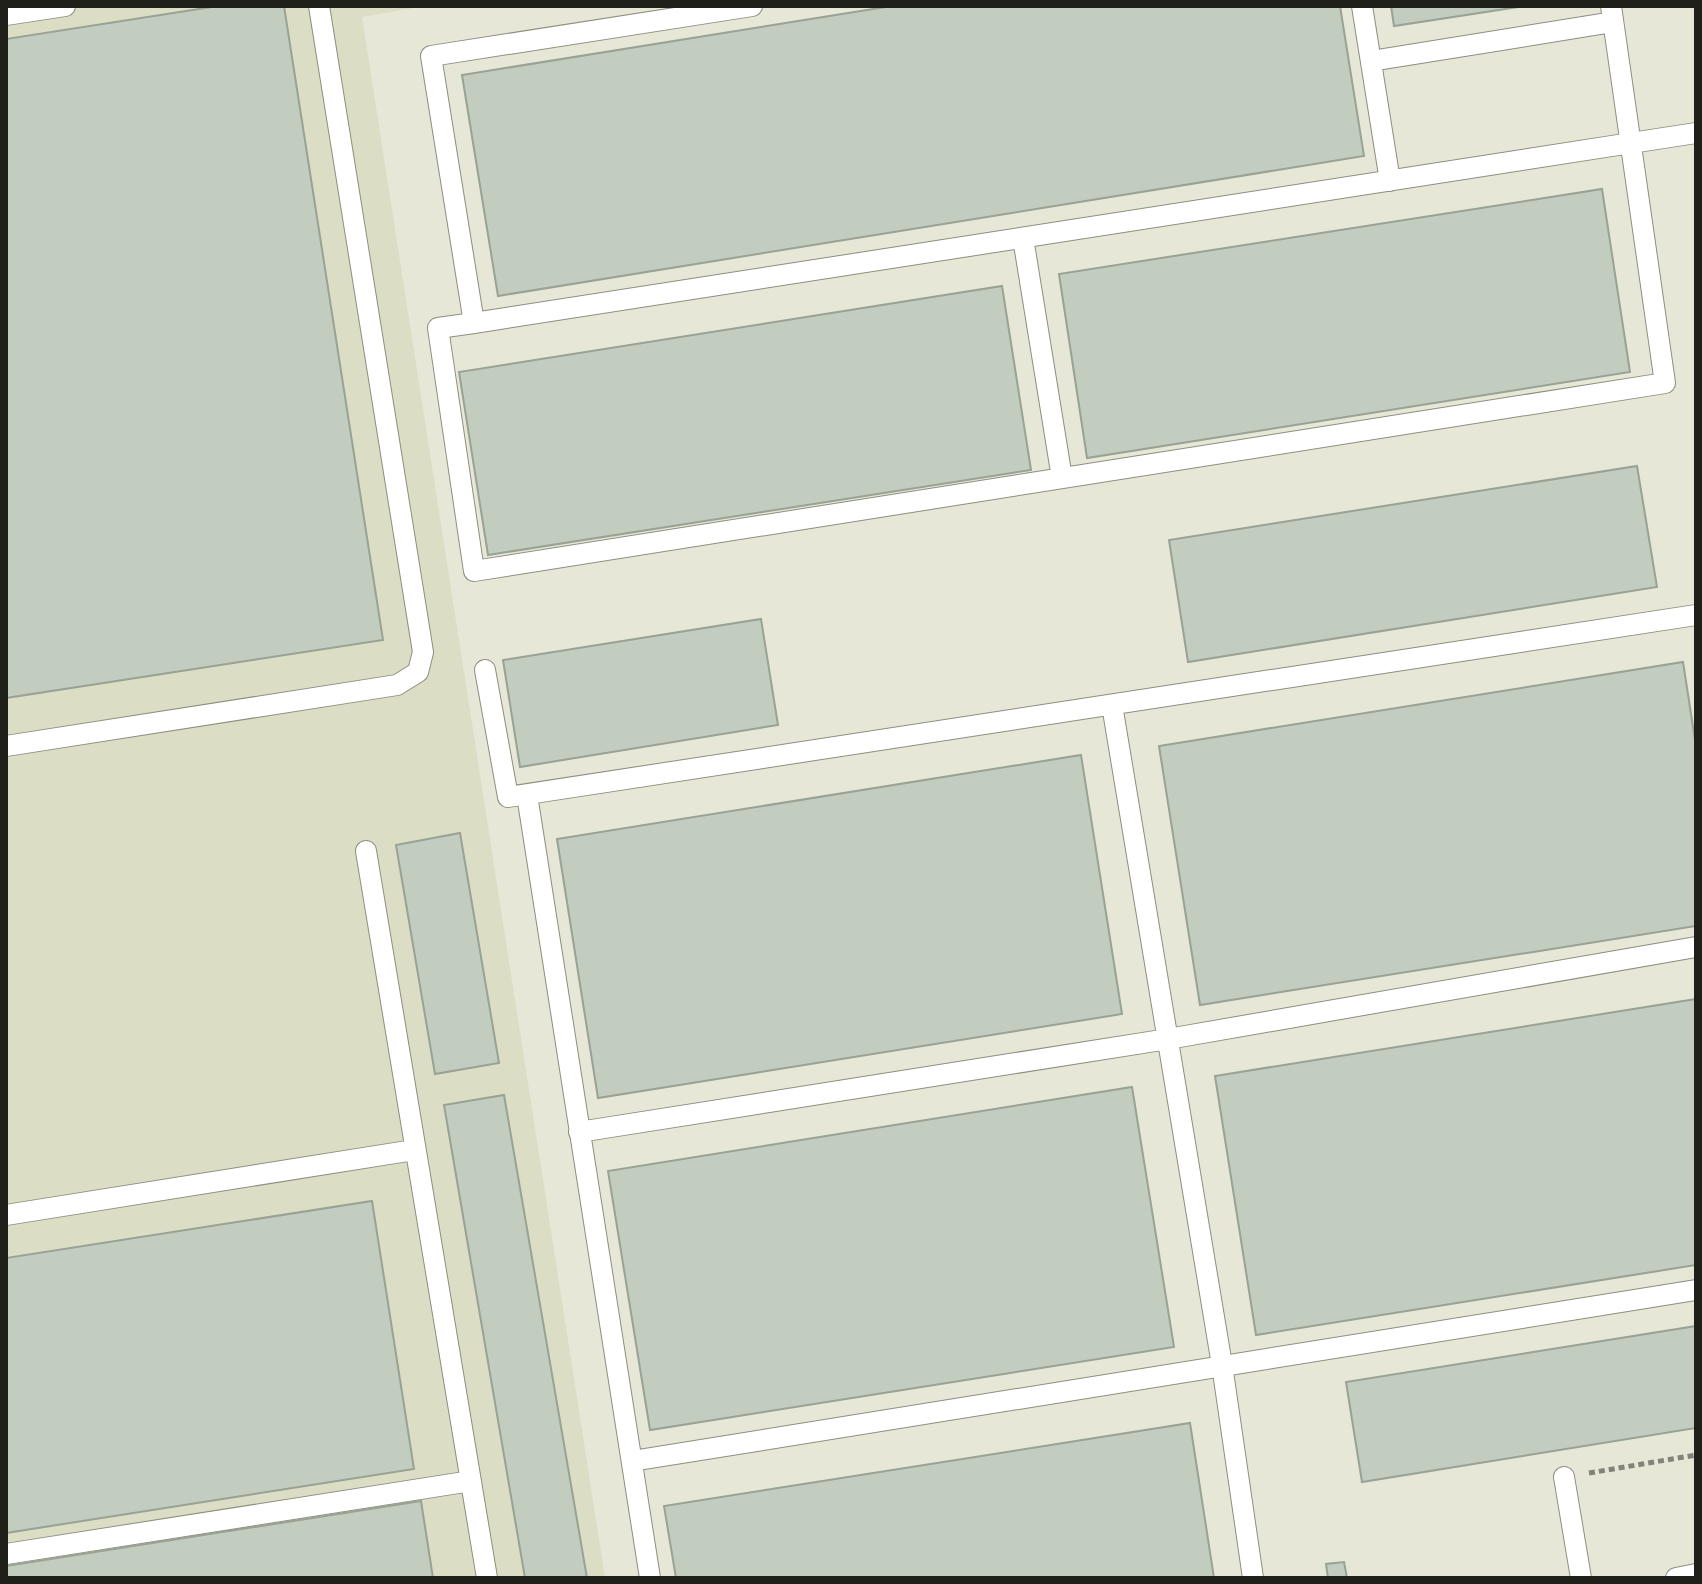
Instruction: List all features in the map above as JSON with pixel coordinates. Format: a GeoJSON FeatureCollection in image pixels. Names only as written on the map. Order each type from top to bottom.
{"type":"FeatureCollection","features":[{"type":"Feature","properties":{"kind":"lane"},"geometry":{"type":"LineString","coordinates":[[6,15],[65,6]]}},
{"type":"Feature","properties":{"kind":"lane"},"geometry":{"type":"LineString","coordinates":[[6,746],[397,685],[418,672],[423,652],[319,6]]}},
{"type":"Feature","properties":{"kind":"lane"},"geometry":{"type":"LineString","coordinates":[[474,323],[431,56],[752,6]]}},
{"type":"Feature","properties":{"kind":"lane"},"geometry":{"type":"LineString","coordinates":[[1362,6],[1390,181]]}},
{"type":"Feature","properties":{"kind":"lane"},"geometry":{"type":"LineString","coordinates":[[1371,61],[1612,14],[1631,143],[1665,383],[474,571],[438,328],[1023,238],[1390,181],[1631,143],[1696,133]]}},
{"type":"Feature","properties":{"kind":"lane"},"geometry":{"type":"LineString","coordinates":[[1023,238],[1062,478]]}},
{"type":"Feature","properties":{"kind":"lane"},"geometry":{"type":"LineString","coordinates":[[485,670],[508,797],[1696,615]]}},
{"type":"Feature","properties":{"kind":"lane"},"geometry":{"type":"LineString","coordinates":[[1112,705],[1222,1365],[1253,1578]]}},
{"type":"Feature","properties":{"kind":"lane"},"geometry":{"type":"LineString","coordinates":[[527,795],[650,1578]]}},
{"type":"Feature","properties":{"kind":"lane"},"geometry":{"type":"LineString","coordinates":[[366,851],[487,1578]]}},
{"type":"Feature","properties":{"kind":"lane"},"geometry":{"type":"LineString","coordinates":[[579,1132],[1168,1039],[1696,947]]}},
{"type":"Feature","properties":{"kind":"lane"},"geometry":{"type":"LineString","coordinates":[[6,1215],[414,1150]]}},
{"type":"Feature","properties":{"kind":"lane"},"geometry":{"type":"LineString","coordinates":[[632,1461],[1696,1290]]}},
{"type":"Feature","properties":{"kind":"lane"},"geometry":{"type":"LineString","coordinates":[[1564,1477],[1581,1578]]}},
{"type":"Feature","properties":{"kind":"lane"},"geometry":{"type":"LineString","coordinates":[[6,1554],[471,1481]]}},
{"type":"Feature","properties":{"kind":"lane"},"geometry":{"type":"LineString","coordinates":[[1676,1578],[1696,1574]]}},
{"type":"Feature","properties":{"kind":"path"},"geometry":{"type":"LineString","coordinates":[[1564,1477],[1696,1455]]}},
{"type":"Feature","properties":{"kind":"shaded area"},"geometry":{"type":"Polygon","coordinates":[[[6,6],[424,6],[362,17],[605,1578],[6,1578],[6,6]]]}},
{"type":"Feature","properties":{"kind":"building"},"geometry":{"type":"Polygon","coordinates":[[[218,6],[284,6],[383,640],[6,698],[6,39],[218,6]]]}},
{"type":"Feature","properties":{"kind":"building"},"geometry":{"type":"Polygon","coordinates":[[[892,6],[1340,6],[1364,156],[498,296],[462,75],[892,6]]]}},
{"type":"Feature","properties":{"kind":"building"},"geometry":{"type":"Polygon","coordinates":[[[1391,6],[1525,6],[1394,26],[1391,6]]]}},
{"type":"Feature","properties":{"kind":"building"},"geometry":{"type":"Polygon","coordinates":[[[1602,189],[1630,372],[1087,458],[1059,274],[1602,189]]]}},
{"type":"Feature","properties":{"kind":"building"},"geometry":{"type":"Polygon","coordinates":[[[1002,286],[1031,470],[488,555],[459,372],[1002,286]]]}},
{"type":"Feature","properties":{"kind":"building"},"geometry":{"type":"Polygon","coordinates":[[[1637,466],[1657,587],[1188,662],[1169,540],[1637,466]]]}},
{"type":"Feature","properties":{"kind":"building"},"geometry":{"type":"Polygon","coordinates":[[[761,619],[778,725],[520,767],[503,660],[761,619]]]}},
{"type":"Feature","properties":{"kind":"building"},"geometry":{"type":"Polygon","coordinates":[[[1683,662],[1696,746],[1696,926],[1200,1005],[1159,746],[1683,662]]]}},
{"type":"Feature","properties":{"kind":"building"},"geometry":{"type":"Polygon","coordinates":[[[1081,755],[1122,1014],[598,1098],[557,839],[1081,755]]]}},
{"type":"Feature","properties":{"kind":"building"},"geometry":{"type":"Polygon","coordinates":[[[460,833],[499,1063],[435,1074],[396,845],[460,833]]]}},
{"type":"Feature","properties":{"kind":"building"},"geometry":{"type":"Polygon","coordinates":[[[1696,999],[1696,1265],[1256,1335],[1215,1076],[1696,999]]]}},
{"type":"Feature","properties":{"kind":"building"},"geometry":{"type":"Polygon","coordinates":[[[1132,1087],[1174,1347],[650,1430],[608,1171],[1132,1087]]]}},
{"type":"Feature","properties":{"kind":"building"},"geometry":{"type":"Polygon","coordinates":[[[504,1095],[587,1578],[525,1578],[444,1105],[504,1095]]]}},
{"type":"Feature","properties":{"kind":"building"},"geometry":{"type":"Polygon","coordinates":[[[372,1201],[414,1469],[6,1533],[6,1258],[372,1201]]]}},
{"type":"Feature","properties":{"kind":"building"},"geometry":{"type":"Polygon","coordinates":[[[1696,1326],[1696,1428],[1362,1482],[1346,1382],[1696,1326]]]}},
{"type":"Feature","properties":{"kind":"building"},"geometry":{"type":"Polygon","coordinates":[[[1190,1423],[1214,1578],[676,1578],[664,1506],[1190,1423]]]}},
{"type":"Feature","properties":{"kind":"building"},"geometry":{"type":"Polygon","coordinates":[[[421,1501],[433,1578],[6,1578],[6,1566],[421,1501]]]}},
{"type":"Feature","properties":{"kind":"building"},"geometry":{"type":"Polygon","coordinates":[[[1344,1562],[1347,1578],[1328,1578],[1326,1564],[1344,1562]]]}}]}
